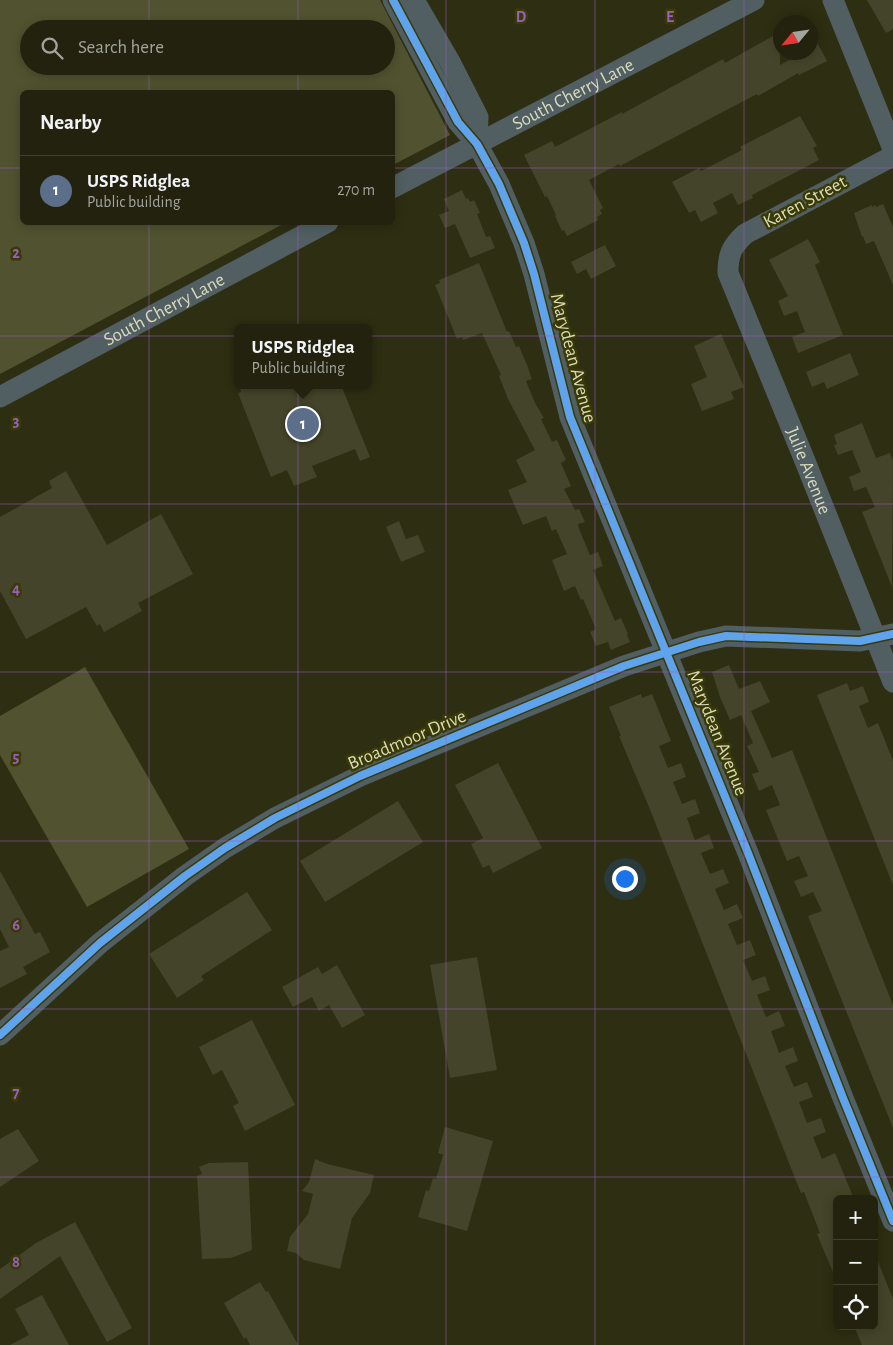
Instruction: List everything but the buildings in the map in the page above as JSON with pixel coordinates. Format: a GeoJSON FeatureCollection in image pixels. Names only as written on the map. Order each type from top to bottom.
{"type":"FeatureCollection","features":[{"type":"Feature","properties":{"kind":"street","name":"Marydean Avenue"},"geometry":{"type":"LineString","coordinates":[[392,0],[458,122],[477,144],[499,184],[524,243],[534,274],[570,418],[667,652],[893,1221]]}},
{"type":"Feature","properties":{"kind":"street"},"geometry":{"type":"LineString","coordinates":[[414,0],[450,62],[478,117],[477,144]]}},
{"type":"Feature","properties":{"kind":"street","name":"South Cherry Lane"},"geometry":{"type":"LineString","coordinates":[[395,186],[754,0]]}},
{"type":"Feature","properties":{"kind":"street"},"geometry":{"type":"LineString","coordinates":[[833,0],[893,149]]}},
{"type":"Feature","properties":{"kind":"street","name":"Karen Street"},"geometry":{"type":"LineString","coordinates":[[728,260],[734,245],[744,234],[893,156]]}},
{"type":"Feature","properties":{"kind":"street","name":"South Cherry Lane"},"geometry":{"type":"LineString","coordinates":[[0,397],[322,225]]}},
{"type":"Feature","properties":{"kind":"street","name":"Julie Avenue"},"geometry":{"type":"LineString","coordinates":[[728,260],[728,273],[805,461],[884,637],[893,682]]}},
{"type":"Feature","properties":{"kind":"street","name":"Broadmoor Drive"},"geometry":{"type":"LineString","coordinates":[[0,1035],[100,943],[177,882],[224,848],[275,818],[369,772],[624,666],[699,642],[726,636],[860,641],[884,637]]}},
{"type":"Feature","properties":{"kind":"green space"},"geometry":{"type":"Polygon","coordinates":[[[0,0],[380,0],[390,20],[20,20],[20,75],[395,75],[395,29],[450,135],[395,164],[395,90],[20,90],[20,225],[281,225],[0,374],[0,0]]]}},
{"type":"Feature","properties":{"kind":"green space"},"geometry":{"type":"Polygon","coordinates":[[[85,667],[189,849],[87,907],[0,755],[0,716],[85,667]]]}},
{"type":"Feature","properties":{"kind":"cycle path"},"geometry":{"type":"LineString","coordinates":[[393,0],[458,122],[477,144],[499,184],[524,243],[534,274],[570,417],[748,853],[893,1221]]}},
{"type":"Feature","properties":{"kind":"cycle path"},"geometry":{"type":"LineString","coordinates":[[0,1035],[100,943],[185,876],[225,848],[275,818],[360,776],[624,666],[699,642],[726,636],[860,641],[893,634]]}},
{"type":"Feature","properties":{"kind":"place","name":"USPS Ridglea"},"geometry":{"type":"Point","coordinates":[303,424]}}]}
